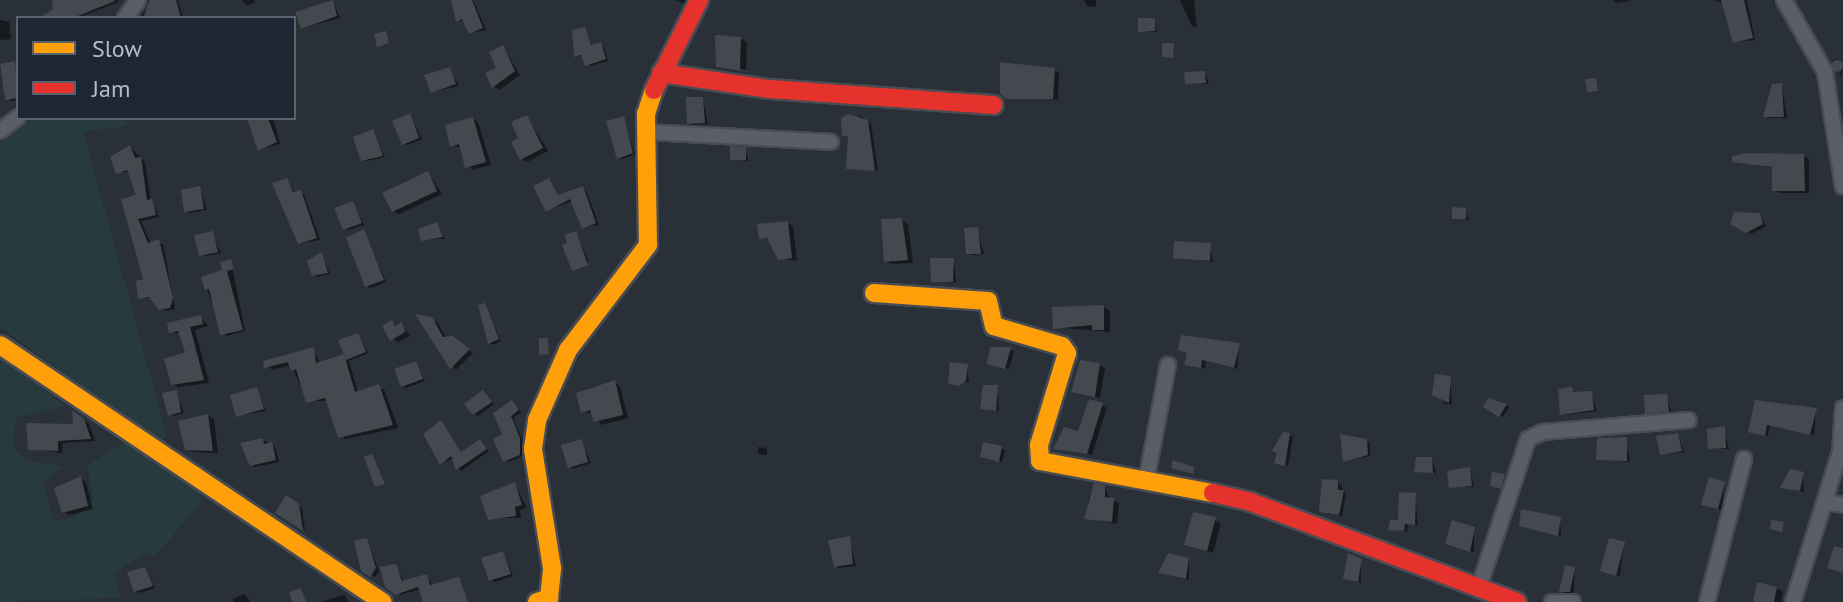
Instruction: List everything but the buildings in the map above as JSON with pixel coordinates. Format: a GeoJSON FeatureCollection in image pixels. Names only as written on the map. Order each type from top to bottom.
{"type":"FeatureCollection","features":[{"type":"Feature","properties":{"kind":"street"},"geometry":{"type":"LineString","coordinates":[[537,602],[549,598],[552,568],[533,449],[537,420],[568,350],[648,245],[646,114],[661,73],[699,0]]}},
{"type":"Feature","properties":{"kind":"street"},"geometry":{"type":"LineString","coordinates":[[1784,0],[1825,72],[1843,187]]}},
{"type":"Feature","properties":{"kind":"street"},"geometry":{"type":"LineString","coordinates":[[661,73],[770,89],[993,105]]}},
{"type":"Feature","properties":{"kind":"street"},"geometry":{"type":"LineString","coordinates":[[0,131],[16,119]]}},
{"type":"Feature","properties":{"kind":"street"},"geometry":{"type":"LineString","coordinates":[[647,132],[831,142]]}},
{"type":"Feature","properties":{"kind":"street"},"geometry":{"type":"LineString","coordinates":[[874,293],[988,301],[994,326],[1062,346],[1067,353],[1039,445],[1040,461],[1147,477],[1251,502],[1478,590],[1517,602]]}},
{"type":"Feature","properties":{"kind":"street"},"geometry":{"type":"LineString","coordinates":[[0,345],[383,602]]}},
{"type":"Feature","properties":{"kind":"street"},"geometry":{"type":"LineString","coordinates":[[1147,477],[1168,365]]}},
{"type":"Feature","properties":{"kind":"street"},"geometry":{"type":"LineString","coordinates":[[1793,602],[1840,452],[1843,408]]}},
{"type":"Feature","properties":{"kind":"street"},"geometry":{"type":"LineString","coordinates":[[1478,590],[1528,439],[1543,432],[1689,420]]}},
{"type":"Feature","properties":{"kind":"street"},"geometry":{"type":"LineString","coordinates":[[1707,602],[1744,459]]}},
{"type":"Feature","properties":{"kind":"street"},"geometry":{"type":"LineString","coordinates":[[1825,502],[1843,505]]}},
{"type":"Feature","properties":{"kind":"street"},"geometry":{"type":"LineString","coordinates":[[1552,602],[1573,602]]}},
{"type":"Feature","properties":{"kind":"green space"},"geometry":{"type":"Polygon","coordinates":[[[29,120],[126,120],[128,126],[83,131],[167,436],[159,443],[0,327],[0,142],[29,120]]]}},
{"type":"Feature","properties":{"kind":"green space"},"geometry":{"type":"Polygon","coordinates":[[[0,355],[65,406],[16,418],[13,448],[28,461],[62,466],[43,483],[53,521],[73,518],[93,499],[87,466],[126,441],[205,498],[156,555],[142,555],[114,573],[120,598],[0,602],[0,355]]]}},
{"type":"Feature","properties":{"kind":"traffic: slow"},"geometry":{"type":"LineString","coordinates":[[537,602],[549,598],[552,568],[533,449],[537,420],[568,350],[648,245],[646,114],[654,90]]}},
{"type":"Feature","properties":{"kind":"traffic: slow"},"geometry":{"type":"LineString","coordinates":[[874,293],[988,301],[994,326],[1062,346],[1067,353],[1039,445],[1040,461],[1213,493]]}},
{"type":"Feature","properties":{"kind":"traffic: slow"},"geometry":{"type":"LineString","coordinates":[[0,345],[383,602]]}},
{"type":"Feature","properties":{"kind":"traffic: jam"},"geometry":{"type":"LineString","coordinates":[[654,90],[699,0]]}},
{"type":"Feature","properties":{"kind":"traffic: jam"},"geometry":{"type":"LineString","coordinates":[[661,73],[770,89],[993,105]]}},
{"type":"Feature","properties":{"kind":"traffic: jam"},"geometry":{"type":"LineString","coordinates":[[1213,493],[1251,502],[1517,602]]}}]}
